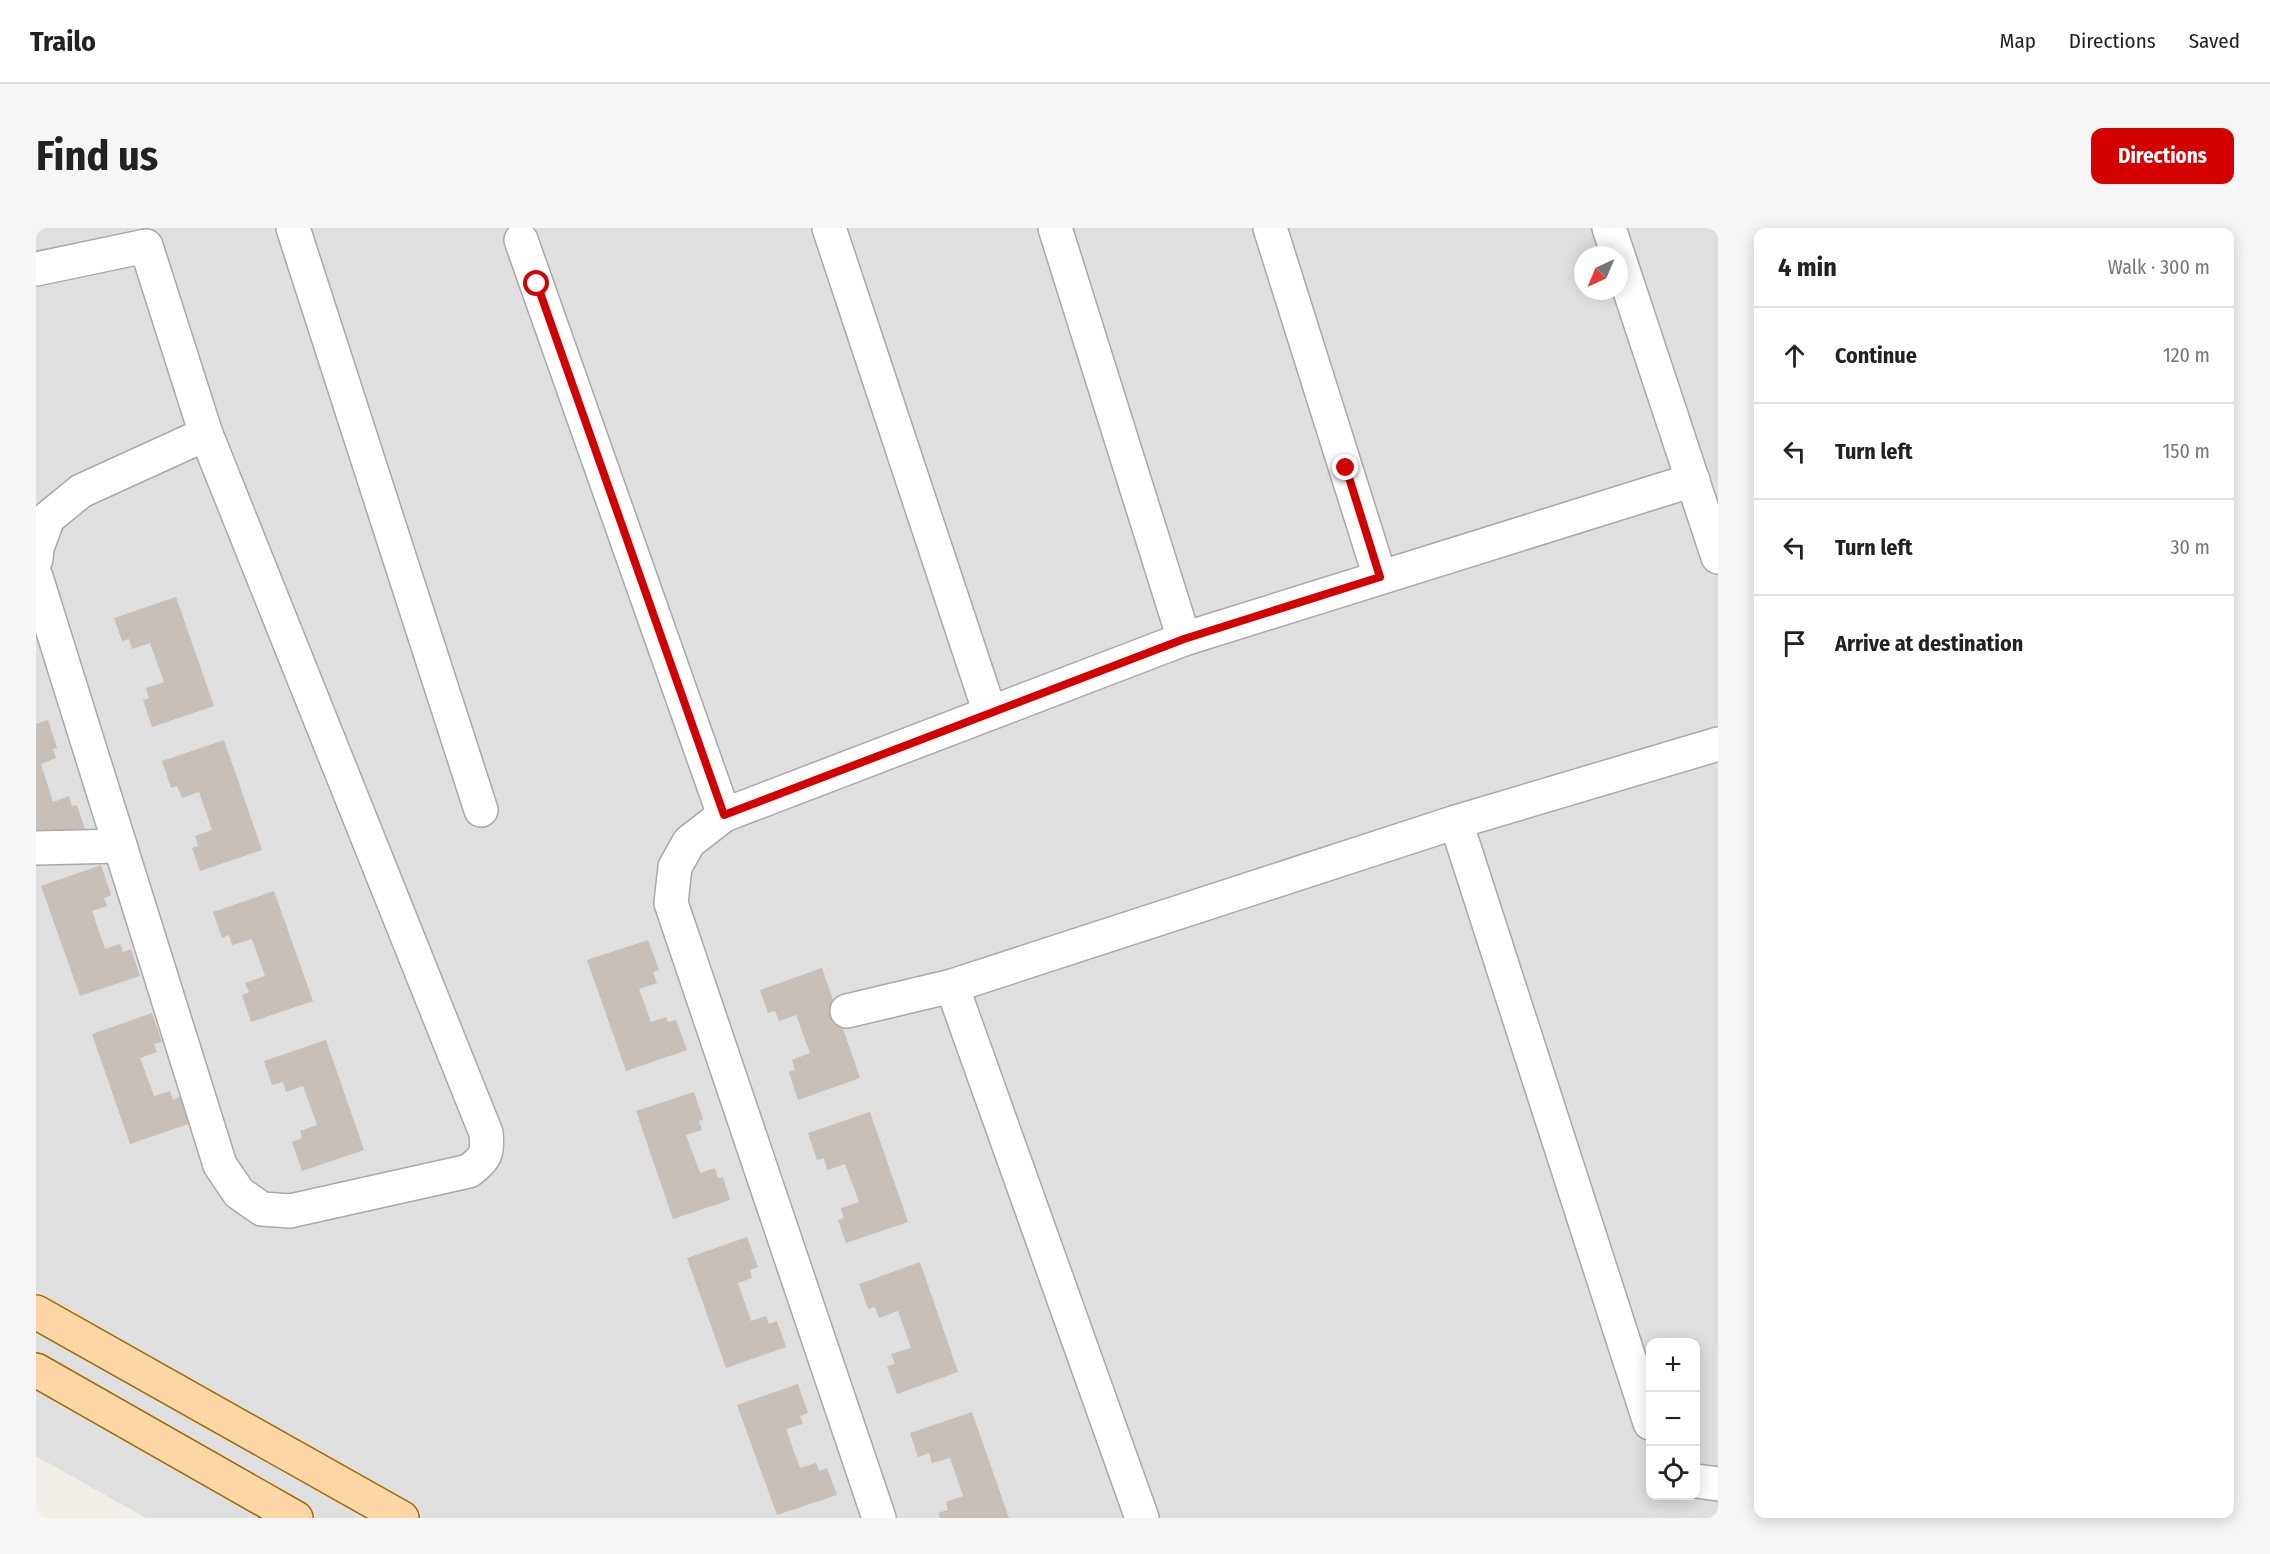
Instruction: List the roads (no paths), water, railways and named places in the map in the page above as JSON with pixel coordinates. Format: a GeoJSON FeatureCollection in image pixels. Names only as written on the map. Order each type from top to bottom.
{"type":"FeatureCollection","features":[{"type":"Feature","properties":{"kind":"main road"},"geometry":{"type":"LineString","coordinates":[[36,1312],[402,1518]]}},
{"type":"Feature","properties":{"kind":"main road"},"geometry":{"type":"LineString","coordinates":[[36,1370],[296,1518]]}},
{"type":"Feature","properties":{"kind":"street"},"geometry":{"type":"LineString","coordinates":[[293,228],[481,810]]}},
{"type":"Feature","properties":{"kind":"street"},"geometry":{"type":"LineString","coordinates":[[829,228],[990,713]]}},
{"type":"Feature","properties":{"kind":"street"},"geometry":{"type":"LineString","coordinates":[[1054,228],[1184,639]]}},
{"type":"Feature","properties":{"kind":"street"},"geometry":{"type":"LineString","coordinates":[[1270,228],[1380,577]]}},
{"type":"Feature","properties":{"kind":"street"},"geometry":{"type":"LineString","coordinates":[[1609,228],[1615,246]]}},
{"type":"Feature","properties":{"kind":"street"},"geometry":{"type":"LineString","coordinates":[[36,269],[143,237],[206,434],[486,1133],[488,1149],[482,1161],[469,1171],[290,1211],[262,1209],[239,1193],[220,1164],[36,578]]}},
{"type":"Feature","properties":{"kind":"street"},"geometry":{"type":"LineString","coordinates":[[521,240],[724,815]]}},
{"type":"Feature","properties":{"kind":"street"},"geometry":{"type":"LineString","coordinates":[[1628,287],[1718,557]]}},
{"type":"Feature","properties":{"kind":"street"},"geometry":{"type":"LineString","coordinates":[[36,559],[37,548],[48,518],[81,490],[206,434]]}},
{"type":"Feature","properties":{"kind":"street"},"geometry":{"type":"LineString","coordinates":[[879,1518],[671,903],[675,867],[688,842],[724,815],[1184,639],[1693,480]]}},
{"type":"Feature","properties":{"kind":"street"},"geometry":{"type":"LineString","coordinates":[[847,1011],[952,986],[1456,822],[1718,744]]}},
{"type":"Feature","properties":{"kind":"street"},"geometry":{"type":"LineString","coordinates":[[1456,822],[1646,1411]]}},
{"type":"Feature","properties":{"kind":"street"},"geometry":{"type":"LineString","coordinates":[[36,848],[120,846]]}},
{"type":"Feature","properties":{"kind":"street"},"geometry":{"type":"LineString","coordinates":[[952,986],[1142,1518]]}},
{"type":"Feature","properties":{"kind":"street"},"geometry":{"type":"LineString","coordinates":[[1700,1482],[1718,1484]]}}]}
